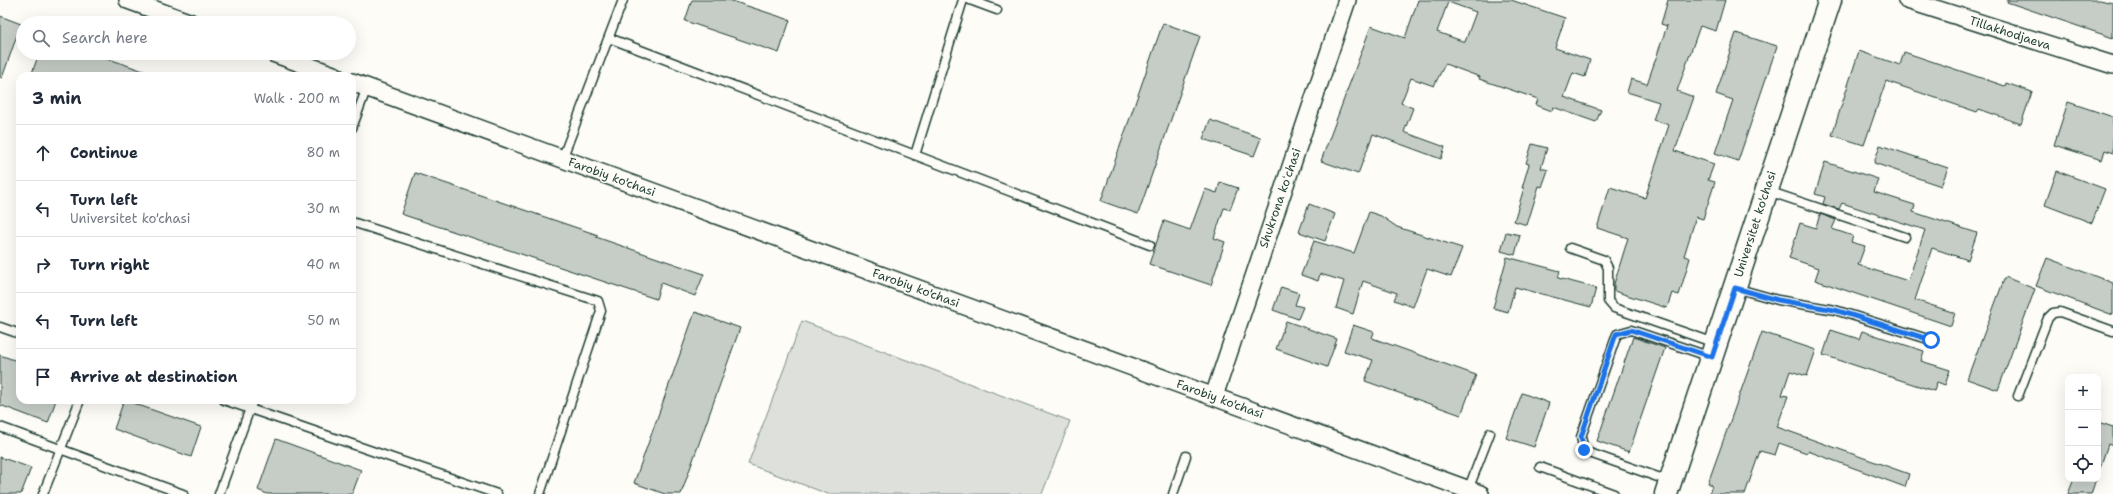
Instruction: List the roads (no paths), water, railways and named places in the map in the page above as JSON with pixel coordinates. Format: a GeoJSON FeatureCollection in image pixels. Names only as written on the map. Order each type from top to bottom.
{"type":"FeatureCollection","features":[{"type":"Feature","properties":{"kind":"main road","name":"Universitet ko'chasi"},"geometry":{"type":"LineString","coordinates":[[1668,488],[1830,0]]}},
{"type":"Feature","properties":{"kind":"street"},"geometry":{"type":"LineString","coordinates":[[128,0],[172,16]]}},
{"type":"Feature","properties":{"kind":"street","name":"Shukrona koʻchasi"},"geometry":{"type":"LineString","coordinates":[[1214,396],[1347,0]]}},
{"type":"Feature","properties":{"kind":"street","name":"Tillakhodjaeva"},"geometry":{"type":"LineString","coordinates":[[1907,0],[2113,65]]}},
{"type":"Feature","properties":{"kind":"street"},"geometry":{"type":"LineString","coordinates":[[292,60],[325,72]]}},
{"type":"Feature","properties":{"kind":"street","name":"Farobiy ko'chasi"},"geometry":{"type":"LineString","coordinates":[[359,85],[1474,492]]}},
{"type":"Feature","properties":{"kind":"lane"},"geometry":{"type":"LineString","coordinates":[[562,159],[623,0]]}},
{"type":"Feature","properties":{"kind":"lane"},"geometry":{"type":"LineString","coordinates":[[915,155],[963,0]]}},
{"type":"Feature","properties":{"kind":"lane"},"geometry":{"type":"LineString","coordinates":[[970,0],[997,10]]}},
{"type":"Feature","properties":{"kind":"lane"},"geometry":{"type":"LineString","coordinates":[[608,38],[1150,245]]}},
{"type":"Feature","properties":{"kind":"lane"},"geometry":{"type":"LineString","coordinates":[[356,103],[359,85]]}},
{"type":"Feature","properties":{"kind":"lane"},"geometry":{"type":"LineString","coordinates":[[1766,191],[1905,237]]}},
{"type":"Feature","properties":{"kind":"lane"},"geometry":{"type":"LineString","coordinates":[[356,223],[598,301],[601,311],[540,494]]}},
{"type":"Feature","properties":{"kind":"lane"},"geometry":{"type":"LineString","coordinates":[[1570,248],[1604,260],[1608,268],[1608,301],[1614,308],[1714,351]]}},
{"type":"Feature","properties":{"kind":"lane"},"geometry":{"type":"LineString","coordinates":[[1735,288],[1778,300],[1835,310],[1931,340]]}},
{"type":"Feature","properties":{"kind":"lane"},"geometry":{"type":"LineString","coordinates":[[2018,396],[2048,318],[2053,313],[2060,312],[2113,331]]}},
{"type":"Feature","properties":{"kind":"lane"},"geometry":{"type":"LineString","coordinates":[[0,327],[16,333]]}},
{"type":"Feature","properties":{"kind":"lane"},"geometry":{"type":"LineString","coordinates":[[1668,488],[1584,450],[1581,437],[1616,334],[1631,330],[1714,351]]}},
{"type":"Feature","properties":{"kind":"lane"},"geometry":{"type":"LineString","coordinates":[[43,494],[78,404]]}},
{"type":"Feature","properties":{"kind":"lane"},"geometry":{"type":"LineString","coordinates":[[236,404],[497,494]]}},
{"type":"Feature","properties":{"kind":"lane"},"geometry":{"type":"LineString","coordinates":[[219,494],[252,404]]}},
{"type":"Feature","properties":{"kind":"lane"},"geometry":{"type":"LineString","coordinates":[[0,427],[183,494]]}},
{"type":"Feature","properties":{"kind":"lane"},"geometry":{"type":"LineString","coordinates":[[1474,492],[1490,433]]}},
{"type":"Feature","properties":{"kind":"lane"},"geometry":{"type":"LineString","coordinates":[[1173,494],[1186,456]]}},
{"type":"Feature","properties":{"kind":"lane"},"geometry":{"type":"LineString","coordinates":[[1540,467],[1614,494]]}}]}
